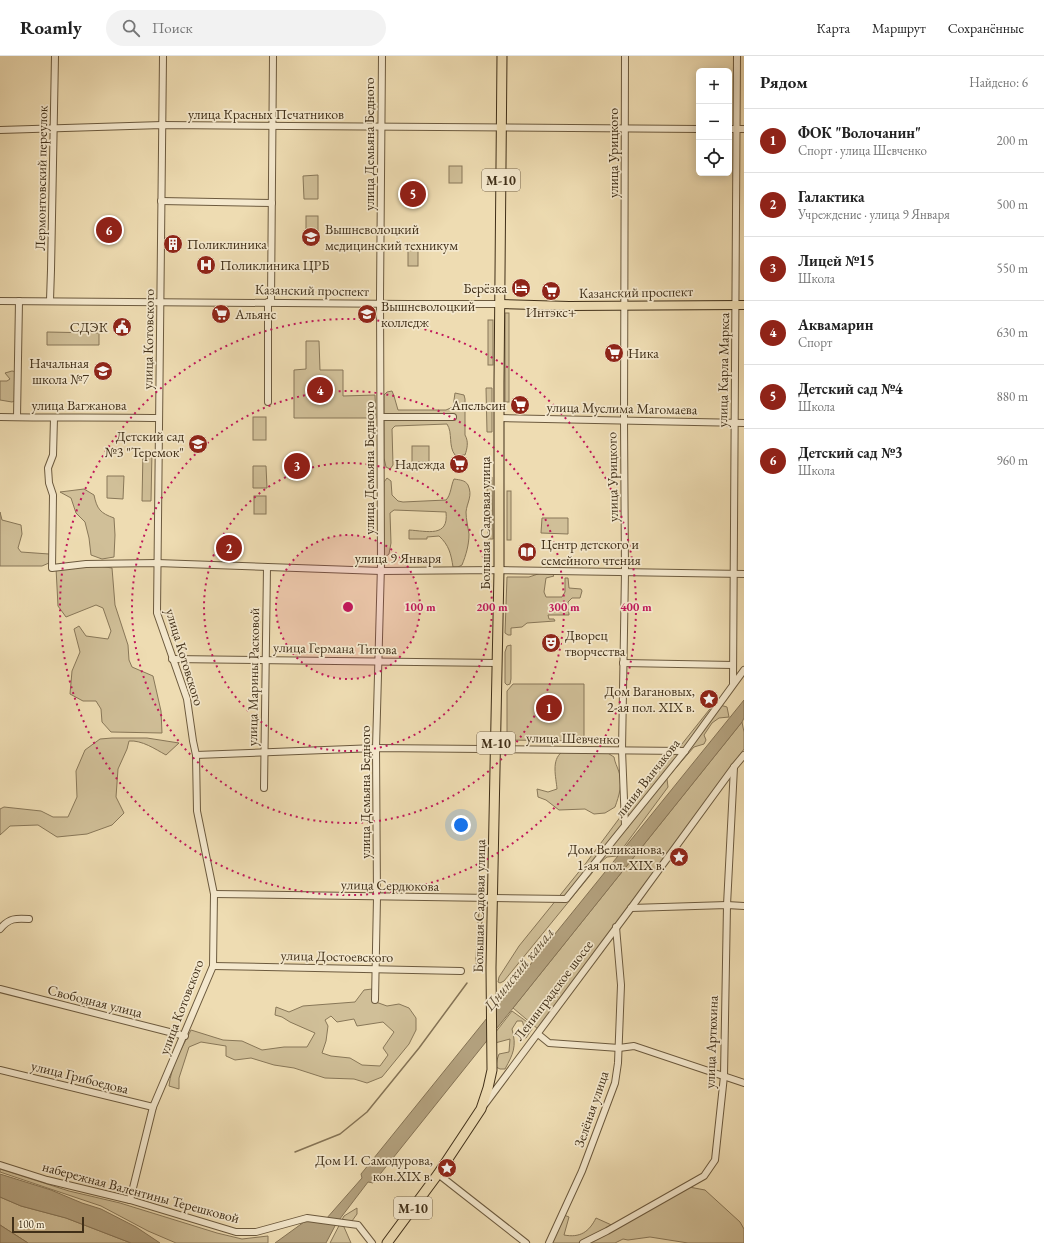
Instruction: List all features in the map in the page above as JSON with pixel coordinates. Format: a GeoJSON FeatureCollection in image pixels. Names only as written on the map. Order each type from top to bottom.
{"type":"FeatureCollection","features":[{"type":"Feature","properties":{"kind":"highway","name":"Большая Садовая улица"},"geometry":{"type":"LineString","coordinates":[[491,1075],[492,898],[499,570],[502,56]]}},
{"type":"Feature","properties":{"kind":"highway","name":"М-10"},"geometry":{"type":"LineString","coordinates":[[481,1109],[491,1075]]}},
{"type":"Feature","properties":{"kind":"highway","name":"Ленинградское шоссе"},"geometry":{"type":"LineString","coordinates":[[387,1243],[438,1174],[481,1109]]}},
{"type":"Feature","properties":{"kind":"main road","name":"Казанский проспект"},"geometry":{"type":"LineString","coordinates":[[500,304],[569,306],[740,304]]}},
{"type":"Feature","properties":{"kind":"street","name":"Лермонтовский переулок"},"geometry":{"type":"LineString","coordinates":[[50,300],[55,56]]}},
{"type":"Feature","properties":{"kind":"street","name":"улица Котовского"},"geometry":{"type":"LineString","coordinates":[[130,1200],[153,1107],[185,1036],[213,966],[214,894],[198,811],[196,755],[187,699],[157,613],[163,56]]}},
{"type":"Feature","properties":{"kind":"street"},"geometry":{"type":"LineString","coordinates":[[268,402],[273,56]]}},
{"type":"Feature","properties":{"kind":"street","name":"улица Демьяна Бедного"},"geometry":{"type":"LineString","coordinates":[[375,1000],[374,969],[377,897],[376,748],[381,571],[380,304],[382,56]]}},
{"type":"Feature","properties":{"kind":"street","name":"улица Урицкого"},"geometry":{"type":"LineString","coordinates":[[625,56],[625,572],[622,750],[625,825]]}},
{"type":"Feature","properties":{"kind":"street","name":"улица Карла Маркса"},"geometry":{"type":"LineString","coordinates":[[733,683],[734,423],[740,304],[736,129],[737,56]]}},
{"type":"Feature","properties":{"kind":"street","name":"улица Красных Печатников"},"geometry":{"type":"LineString","coordinates":[[0,130],[162,125],[696,129]]}},
{"type":"Feature","properties":{"kind":"street"},"geometry":{"type":"LineString","coordinates":[[732,129],[744,129]]}},
{"type":"Feature","properties":{"kind":"street"},"geometry":{"type":"LineString","coordinates":[[161,201],[272,202]]}},
{"type":"Feature","properties":{"kind":"street","name":"Казанский проспект"},"geometry":{"type":"LineString","coordinates":[[0,301],[50,300],[500,304]]}},
{"type":"Feature","properties":{"kind":"street"},"geometry":{"type":"LineString","coordinates":[[17,417],[19,301]]}},
{"type":"Feature","properties":{"kind":"street","name":"улица Вагжанова"},"geometry":{"type":"LineString","coordinates":[[0,417],[159,418]]}},
{"type":"Feature","properties":{"kind":"street"},"geometry":{"type":"LineString","coordinates":[[381,417],[453,417]]}},
{"type":"Feature","properties":{"kind":"street","name":"улица 9 Января"},"geometry":{"type":"LineString","coordinates":[[54,418],[53,455],[48,468],[49,483],[53,495],[52,568],[86,564],[157,563],[381,571],[499,570],[744,574]]}},
{"type":"Feature","properties":{"kind":"street","name":"улица Муслима Магомаева"},"geometry":{"type":"LineString","coordinates":[[499,418],[744,423]]}},
{"type":"Feature","properties":{"kind":"street","name":"улица Марины Расковой"},"geometry":{"type":"LineString","coordinates":[[264,788],[267,567]]}},
{"type":"Feature","properties":{"kind":"street","name":"улица Германа Титова"},"geometry":{"type":"LineString","coordinates":[[172,659],[379,660],[497,663]]}},
{"type":"Feature","properties":{"kind":"street"},"geometry":{"type":"LineString","coordinates":[[624,663],[733,665]]}},
{"type":"Feature","properties":{"kind":"street","name":"линия Ванчакова"},"geometry":{"type":"LineString","coordinates":[[566,899],[685,750],[744,670]]}},
{"type":"Feature","properties":{"kind":"street","name":"улица Шевченко"},"geometry":{"type":"LineString","coordinates":[[196,755],[376,748],[685,750]]}},
{"type":"Feature","properties":{"kind":"street","name":"Ленинградское шоссе"},"geometry":{"type":"LineString","coordinates":[[481,1109],[744,755]]}},
{"type":"Feature","properties":{"kind":"street","name":"улица Артюхина"},"geometry":{"type":"LineString","coordinates":[[583,1243],[704,1176],[715,1160],[724,1076],[727,905],[734,767]]}},
{"type":"Feature","properties":{"kind":"street","name":"улица Сердюкова"},"geometry":{"type":"LineString","coordinates":[[214,894],[566,899]]}},
{"type":"Feature","properties":{"kind":"street"},"geometry":{"type":"LineString","coordinates":[[631,908],[727,905],[744,906]]}},
{"type":"Feature","properties":{"kind":"street"},"geometry":{"type":"LineString","coordinates":[[0,929],[6,922],[19,918],[29,919]]}},
{"type":"Feature","properties":{"kind":"street","name":"Зелёная улица"},"geometry":{"type":"LineString","coordinates":[[549,1243],[582,1171],[615,1084],[619,1048],[621,985],[616,927]]}},
{"type":"Feature","properties":{"kind":"street","name":"улица Достоевского"},"geometry":{"type":"LineString","coordinates":[[213,966],[461,971]]}},
{"type":"Feature","properties":{"kind":"street","name":"Свободная улица"},"geometry":{"type":"LineString","coordinates":[[0,989],[185,1036]]}},
{"type":"Feature","properties":{"kind":"street"},"geometry":{"type":"LineString","coordinates":[[538,1034],[549,1043],[619,1048],[634,1046],[744,1083]]}},
{"type":"Feature","properties":{"kind":"street","name":"улица Грибоедова"},"geometry":{"type":"LineString","coordinates":[[0,1070],[153,1107]]}},
{"type":"Feature","properties":{"kind":"street"},"geometry":{"type":"LineString","coordinates":[[491,1075],[498,1080],[503,1080]]}},
{"type":"Feature","properties":{"kind":"street","name":"набережная Валентины Терешковой"},"geometry":{"type":"LineString","coordinates":[[0,1165],[47,1180],[130,1200],[236,1232],[256,1232],[306,1218],[358,1225],[372,1243]]}},
{"type":"Feature","properties":{"kind":"street"},"geometry":{"type":"LineString","coordinates":[[438,1174],[526,1243]]}},
{"type":"Feature","properties":{"kind":"shaded area"},"geometry":{"type":"Polygon","coordinates":[[[449,166],[462,166],[462,183],[449,183],[449,166]]]}},
{"type":"Feature","properties":{"kind":"shaded area"},"geometry":{"type":"Polygon","coordinates":[[[318,175],[318,199],[304,199],[303,176],[318,175]]]}},
{"type":"Feature","properties":{"kind":"shaded area"},"geometry":{"type":"Polygon","coordinates":[[[306,216],[318,216],[318,235],[306,235],[306,216]]]}},
{"type":"Feature","properties":{"kind":"shaded area"},"geometry":{"type":"Polygon","coordinates":[[[408,250],[418,250],[418,266],[408,266],[408,250]]]}},
{"type":"Feature","properties":{"kind":"shaded area"},"geometry":{"type":"Polygon","coordinates":[[[505,313],[509,313],[509,402],[505,402],[505,313]]]}},
{"type":"Feature","properties":{"kind":"shaded area"},"geometry":{"type":"Polygon","coordinates":[[[488,320],[493,320],[493,365],[488,365],[488,320]]]}},
{"type":"Feature","properties":{"kind":"shaded area"},"geometry":{"type":"Polygon","coordinates":[[[47,332],[99,333],[99,345],[47,345],[47,332]]]}},
{"type":"Feature","properties":{"kind":"shaded area"},"geometry":{"type":"Polygon","coordinates":[[[306,341],[319,341],[320,370],[343,370],[343,396],[375,395],[376,418],[294,418],[294,370],[306,369],[306,341]]]}},
{"type":"Feature","properties":{"kind":"shaded area"},"geometry":{"type":"Polygon","coordinates":[[[12,371],[17,372],[17,400],[12,402],[0,400],[0,381],[7,381],[10,379],[5,373],[12,371]]]}},
{"type":"Feature","properties":{"kind":"shaded area"},"geometry":{"type":"Polygon","coordinates":[[[486,388],[492,388],[492,432],[487,432],[486,388]]]}},
{"type":"Feature","properties":{"kind":"shaded area"},"geometry":{"type":"Polygon","coordinates":[[[392,391],[398,410],[446,410],[453,407],[455,393],[464,395],[465,435],[467,443],[465,455],[455,455],[447,424],[395,426],[392,429],[393,465],[390,469],[386,467],[384,458],[384,395],[387,392],[392,391]]]}},
{"type":"Feature","properties":{"kind":"shaded area"},"geometry":{"type":"Polygon","coordinates":[[[253,417],[266,417],[266,440],[253,440],[253,417]]]}},
{"type":"Feature","properties":{"kind":"shaded area"},"geometry":{"type":"Polygon","coordinates":[[[412,446],[429,446],[429,462],[412,462],[412,446]]]}},
{"type":"Feature","properties":{"kind":"shaded area"},"geometry":{"type":"Polygon","coordinates":[[[143,451],[152,451],[151,501],[142,501],[143,451]]]}},
{"type":"Feature","properties":{"kind":"shaded area"},"geometry":{"type":"Polygon","coordinates":[[[253,466],[266,466],[267,488],[253,488],[253,466]]]}},
{"type":"Feature","properties":{"kind":"shaded area"},"geometry":{"type":"Polygon","coordinates":[[[107,476],[124,476],[123,499],[107,498],[107,476]]]}},
{"type":"Feature","properties":{"kind":"shaded area"},"geometry":{"type":"Polygon","coordinates":[[[487,477],[492,477],[493,539],[488,539],[487,477]]]}},
{"type":"Feature","properties":{"kind":"shaded area"},"geometry":{"type":"Polygon","coordinates":[[[387,478],[391,481],[392,495],[398,501],[403,502],[446,500],[454,479],[462,480],[467,483],[470,492],[466,512],[469,538],[462,565],[453,567],[449,550],[439,536],[427,537],[427,539],[409,539],[409,530],[429,532],[440,529],[444,526],[446,512],[394,510],[390,513],[391,543],[389,554],[385,557],[382,553],[384,482],[387,478]]]}},
{"type":"Feature","properties":{"kind":"shaded area"},"geometry":{"type":"Polygon","coordinates":[[[84,489],[94,495],[96,504],[102,512],[114,518],[114,557],[102,559],[91,555],[85,522],[76,513],[71,498],[60,492],[84,489]]]}},
{"type":"Feature","properties":{"kind":"shaded area"},"geometry":{"type":"Polygon","coordinates":[[[507,491],[511,491],[511,540],[507,540],[507,491]]]}},
{"type":"Feature","properties":{"kind":"shaded area"},"geometry":{"type":"Polygon","coordinates":[[[254,496],[266,496],[266,514],[254,514],[254,496]]]}},
{"type":"Feature","properties":{"kind":"shaded area"},"geometry":{"type":"Polygon","coordinates":[[[0,512],[2,520],[21,525],[22,534],[18,548],[21,552],[49,554],[51,557],[49,563],[42,566],[0,566],[0,512]]]}},
{"type":"Feature","properties":{"kind":"shaded area"},"geometry":{"type":"Polygon","coordinates":[[[542,518],[568,518],[568,534],[541,533],[542,518]]]}},
{"type":"Feature","properties":{"kind":"shaded area"},"geometry":{"type":"Polygon","coordinates":[[[99,566],[112,568],[115,605],[128,645],[129,660],[132,667],[153,676],[161,711],[162,733],[111,732],[102,722],[101,709],[96,701],[83,701],[70,694],[72,671],[80,652],[74,629],[79,626],[86,636],[108,639],[111,631],[103,608],[96,605],[66,617],[58,606],[56,568],[99,566]]]}},
{"type":"Feature","properties":{"kind":"shaded area"},"geometry":{"type":"Polygon","coordinates":[[[541,573],[552,574],[554,576],[546,578],[544,592],[546,597],[562,597],[565,592],[565,578],[568,578],[569,588],[581,589],[582,591],[580,598],[572,598],[568,602],[569,615],[548,615],[549,619],[554,619],[555,621],[527,623],[522,627],[511,628],[511,635],[508,635],[505,633],[507,577],[529,577],[541,573]]]}},
{"type":"Feature","properties":{"kind":"shaded area"},"geometry":{"type":"Polygon","coordinates":[[[511,645],[511,679],[510,684],[507,685],[505,683],[505,652],[507,646],[511,645]]]}},
{"type":"Feature","properties":{"kind":"shaded area"},"geometry":{"type":"Polygon","coordinates":[[[513,684],[584,684],[584,741],[507,740],[507,691],[513,684]]]}},
{"type":"Feature","properties":{"kind":"shaded area"},"geometry":{"type":"Polygon","coordinates":[[[744,700],[744,718],[742,722],[373,1183],[368,1182],[336,1224],[326,1243],[275,1243],[304,1222],[311,1221],[321,1223],[362,1178],[361,1174],[744,700]]]}},
{"type":"Feature","properties":{"kind":"shaded area"},"geometry":{"type":"Polygon","coordinates":[[[713,705],[727,707],[729,717],[719,718],[712,723],[704,735],[706,740],[704,744],[694,747],[668,777],[668,787],[617,856],[607,857],[601,862],[504,981],[500,983],[498,982],[499,977],[519,946],[586,863],[621,816],[670,759],[713,705]]]}},
{"type":"Feature","properties":{"kind":"shaded area"},"geometry":{"type":"Polygon","coordinates":[[[742,722],[744,732],[744,749],[538,1029],[513,1008],[742,722]]]}},
{"type":"Feature","properties":{"kind":"shaded area"},"geometry":{"type":"Polygon","coordinates":[[[147,738],[179,743],[166,755],[144,743],[129,741],[118,769],[116,797],[124,813],[112,825],[87,834],[57,837],[38,825],[10,826],[0,835],[0,809],[4,807],[41,811],[53,817],[68,817],[77,797],[76,771],[85,750],[100,739],[147,738]]]}},
{"type":"Feature","properties":{"kind":"shaded area"},"geometry":{"type":"Polygon","coordinates":[[[562,752],[606,752],[614,757],[621,781],[615,807],[605,813],[594,814],[585,809],[559,810],[546,800],[538,797],[537,789],[548,792],[557,789],[555,764],[556,759],[562,752]]]}},
{"type":"Feature","properties":{"kind":"shaded area"},"geometry":{"type":"Polygon","coordinates":[[[372,989],[373,1001],[387,1006],[399,1004],[409,1008],[416,1018],[416,1030],[409,1044],[382,1077],[367,1083],[354,1079],[325,1078],[294,1068],[274,1065],[251,1058],[235,1060],[226,1056],[226,1046],[201,1042],[189,1047],[179,1078],[179,1089],[169,1086],[174,1064],[191,1030],[223,1040],[242,1041],[262,1050],[284,1047],[307,1047],[315,1033],[275,1015],[276,1007],[289,1012],[303,1006],[355,1002],[364,990],[372,989]],[[331,1016],[325,1020],[328,1026],[326,1041],[322,1053],[331,1056],[350,1058],[362,1065],[380,1066],[388,1055],[383,1048],[394,1032],[383,1022],[357,1026],[354,1019],[337,1022],[331,1016]]]}},
{"type":"Feature","properties":{"kind":"shaded area"},"geometry":{"type":"Polygon","coordinates":[[[512,1011],[530,1024],[532,1029],[526,1038],[521,1037],[523,1023],[522,1021],[517,1021],[512,1029],[514,1046],[512,1054],[505,1069],[500,1069],[496,1067],[499,1054],[509,1052],[510,1039],[495,1043],[495,1033],[512,1011]]]}},
{"type":"Feature","properties":{"kind":"shaded area"},"geometry":{"type":"Polygon","coordinates":[[[0,1169],[69,1191],[120,1203],[217,1233],[242,1239],[268,1236],[268,1243],[176,1243],[148,1231],[101,1206],[0,1172],[0,1169]]]}},
{"type":"Feature","properties":{"kind":"shaded area"},"geometry":{"type":"Polygon","coordinates":[[[0,1174],[51,1190],[101,1209],[136,1227],[160,1243],[131,1243],[66,1218],[21,1206],[0,1197],[0,1174]]]}},
{"type":"Feature","properties":{"kind":"shaded area"},"geometry":{"type":"Polygon","coordinates":[[[689,1187],[705,1190],[740,1222],[744,1229],[744,1243],[688,1243],[650,1237],[628,1240],[623,1239],[615,1243],[551,1243],[564,1215],[569,1217],[564,1235],[575,1236],[583,1233],[590,1227],[596,1218],[616,1227],[689,1187]]]}},
{"type":"Feature","properties":{"kind":"shaded area"},"geometry":{"type":"Polygon","coordinates":[[[0,1197],[21,1206],[66,1218],[131,1243],[28,1243],[0,1225],[0,1197]]]}},
{"type":"Feature","properties":{"kind":"shaded area"},"geometry":{"type":"Polygon","coordinates":[[[357,1208],[357,1214],[352,1221],[346,1221],[344,1227],[351,1243],[330,1243],[344,1216],[357,1208]]]}},
{"type":"Feature","properties":{"kind":"shaded area"},"geometry":{"type":"Polygon","coordinates":[[[0,1225],[28,1243],[0,1243],[0,1225]]]}},
{"type":"Feature","properties":{"kind":"waterway"},"geometry":{"type":"LineString","coordinates":[[476,967],[483,906]]}},
{"type":"Feature","properties":{"kind":"waterway"},"geometry":{"type":"LineString","coordinates":[[476,961],[479,909]]}},
{"type":"Feature","properties":{"kind":"waterway"},"geometry":{"type":"LineString","coordinates":[[295,1152],[340,1134],[367,1112],[419,1048],[467,983]]}},
{"type":"Feature","properties":{"kind":"place","name":"Детский сад №4"},"geometry":{"type":"Point","coordinates":[413,194]}},
{"type":"Feature","properties":{"kind":"place","name":"Детский сад №3"},"geometry":{"type":"Point","coordinates":[109,230]}},
{"type":"Feature","properties":{"kind":"place","name":"Вышневолоцкий медицинский техникум"},"geometry":{"type":"Point","coordinates":[311,237]}},
{"type":"Feature","properties":{"kind":"place","name":"Поликлиника"},"geometry":{"type":"Point","coordinates":[173,244]}},
{"type":"Feature","properties":{"kind":"place","name":"Поликлиника ЦРБ"},"geometry":{"type":"Point","coordinates":[206,265]}},
{"type":"Feature","properties":{"kind":"place","name":"Берёзка"},"geometry":{"type":"Point","coordinates":[521,288]}},
{"type":"Feature","properties":{"kind":"place","name":"Интэкс+"},"geometry":{"type":"Point","coordinates":[551,291]}},
{"type":"Feature","properties":{"kind":"place","name":"Альянс"},"geometry":{"type":"Point","coordinates":[221,314]}},
{"type":"Feature","properties":{"kind":"place","name":"Вышневолоцкий колледж"},"geometry":{"type":"Point","coordinates":[367,314]}},
{"type":"Feature","properties":{"kind":"place","name":"СДЭК"},"geometry":{"type":"Point","coordinates":[122,327]}},
{"type":"Feature","properties":{"kind":"place","name":"Ника"},"geometry":{"type":"Point","coordinates":[614,353]}},
{"type":"Feature","properties":{"kind":"place","name":"Начальная школа №7"},"geometry":{"type":"Point","coordinates":[103,371]}},
{"type":"Feature","properties":{"kind":"place","name":"Аквамарин"},"geometry":{"type":"Point","coordinates":[320,390]}},
{"type":"Feature","properties":{"kind":"place","name":"Апельсин"},"geometry":{"type":"Point","coordinates":[520,405]}},
{"type":"Feature","properties":{"kind":"place","name":"Детский сад №3 \"Теремок\""},"geometry":{"type":"Point","coordinates":[198,444]}},
{"type":"Feature","properties":{"kind":"place","name":"Надежда"},"geometry":{"type":"Point","coordinates":[459,464]}},
{"type":"Feature","properties":{"kind":"place","name":"Лицей №15"},"geometry":{"type":"Point","coordinates":[297,466]}},
{"type":"Feature","properties":{"kind":"place","name":"Галактика"},"geometry":{"type":"Point","coordinates":[229,548]}},
{"type":"Feature","properties":{"kind":"place","name":"Центр детского и семейного чтения"},"geometry":{"type":"Point","coordinates":[527,552]}},
{"type":"Feature","properties":{"kind":"place","name":"Дворец творчества"},"geometry":{"type":"Point","coordinates":[551,643]}},
{"type":"Feature","properties":{"kind":"place","name":"Дом Вагановых, 2-ая пол. XIX в."},"geometry":{"type":"Point","coordinates":[709,699]}},
{"type":"Feature","properties":{"kind":"place","name":"ФОК \"Волочанин\""},"geometry":{"type":"Point","coordinates":[549,708]}},
{"type":"Feature","properties":{"kind":"place","name":"Дом Великанова, 1-ая пол. XIX в."},"geometry":{"type":"Point","coordinates":[679,857]}},
{"type":"Feature","properties":{"kind":"place","name":"Дом И. Самодурова, кон.XIX в."},"geometry":{"type":"Point","coordinates":[447,1168]}},
{"type":"Feature","properties":{"kind":"water label","name":"Цнинский канал"},"geometry":{"type":"Point","coordinates":[519,969]}}]}
